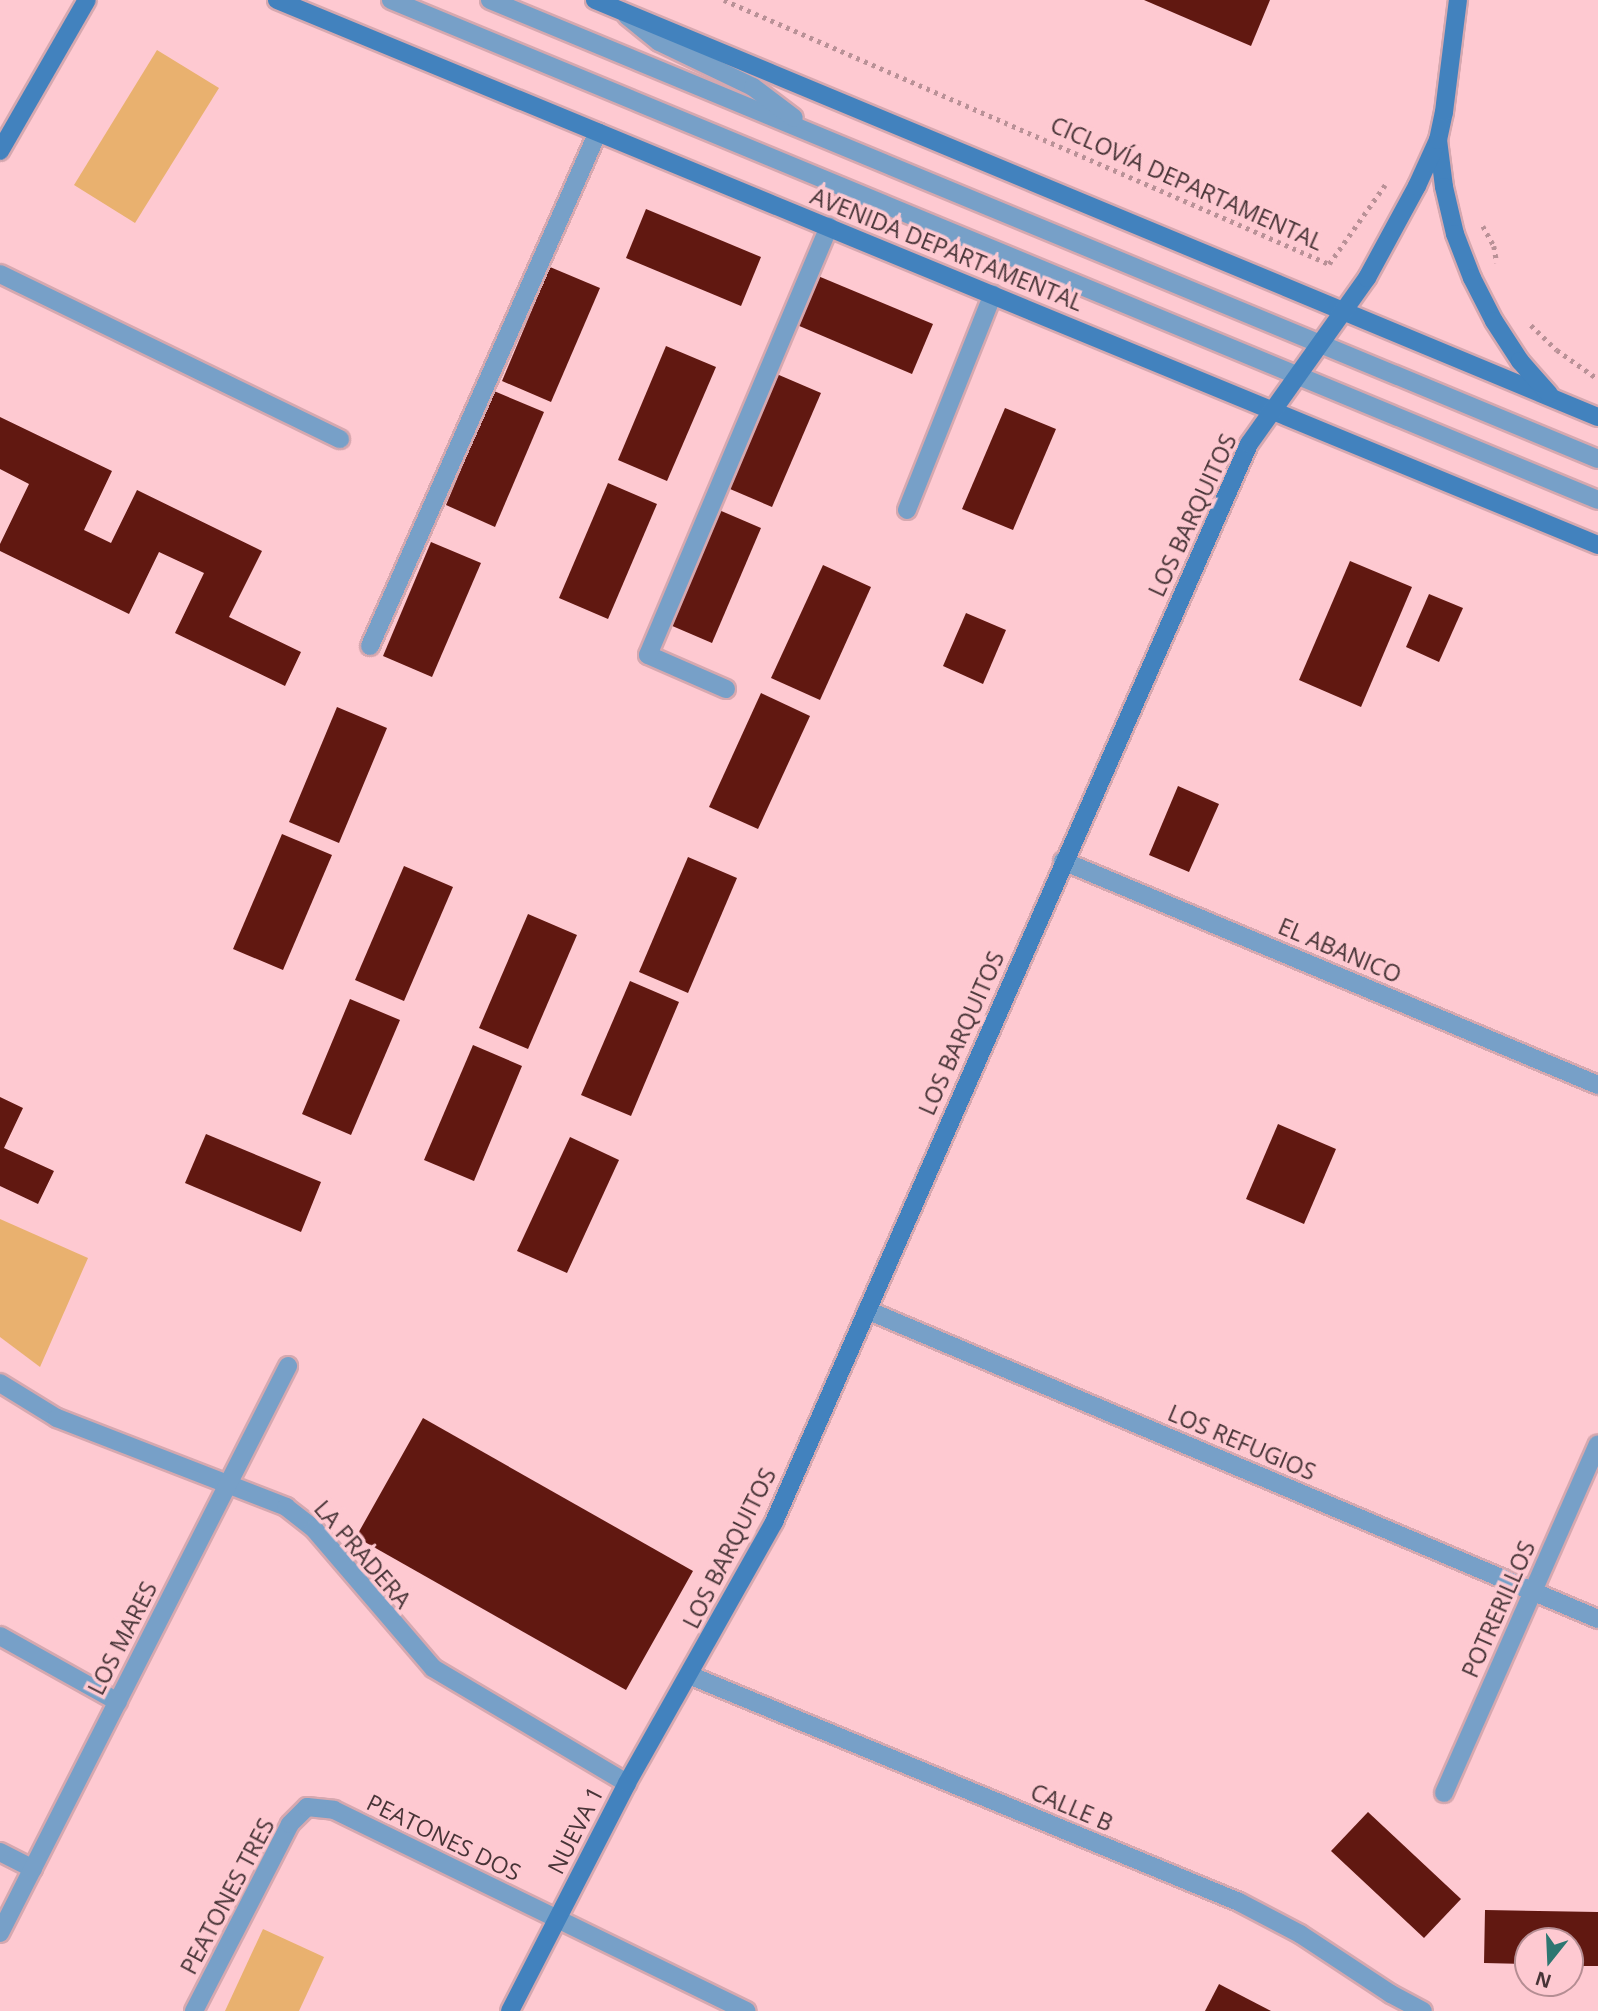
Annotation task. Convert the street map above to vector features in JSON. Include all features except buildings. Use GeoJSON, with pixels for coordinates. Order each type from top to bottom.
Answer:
{"type":"FeatureCollection","features":[{"type":"Feature","properties":{"kind":"main road"},"geometry":{"type":"LineString","coordinates":[[0,151],[87,0]]}},
{"type":"Feature","properties":{"kind":"main road","name":"AVENIDA DEPARTAMENTAL"},"geometry":{"type":"LineString","coordinates":[[277,0],[1598,545]]}},
{"type":"Feature","properties":{"kind":"main road"},"geometry":{"type":"LineString","coordinates":[[595,0],[1598,417]]}},
{"type":"Feature","properties":{"kind":"main road"},"geometry":{"type":"LineString","coordinates":[[1458,0],[1450,86],[1438,140],[1449,210],[1472,278],[1494,321],[1520,361],[1551,397]]}},
{"type":"Feature","properties":{"kind":"main road","name":"LOS BARQUITOS"},"geometry":{"type":"LineString","coordinates":[[690,1675],[774,1522],[1245,452],[1320,341],[1345,310],[1389,240],[1438,140]]}},
{"type":"Feature","properties":{"kind":"main road","name":"NUEVA 1"},"geometry":{"type":"LineString","coordinates":[[510,2011],[627,1783],[690,1675]]}},
{"type":"Feature","properties":{"kind":"street"},"geometry":{"type":"LineString","coordinates":[[391,0],[1598,500]]}},
{"type":"Feature","properties":{"kind":"street"},"geometry":{"type":"LineString","coordinates":[[490,0],[1320,341],[1598,459]]}},
{"type":"Feature","properties":{"kind":"street"},"geometry":{"type":"LineString","coordinates":[[621,11],[659,42],[753,87],[813,132]]}},
{"type":"Feature","properties":{"kind":"street"},"geometry":{"type":"LineString","coordinates":[[370,646],[598,132]]}},
{"type":"Feature","properties":{"kind":"street"},"geometry":{"type":"LineString","coordinates":[[726,689],[648,655],[828,227]]}},
{"type":"Feature","properties":{"kind":"street"},"geometry":{"type":"LineString","coordinates":[[0,274],[340,439]]}},
{"type":"Feature","properties":{"kind":"street"},"geometry":{"type":"LineString","coordinates":[[907,510],[993,295]]}},
{"type":"Feature","properties":{"kind":"street","name":"EL ABANICO"},"geometry":{"type":"LineString","coordinates":[[1063,861],[1598,1085]]}},
{"type":"Feature","properties":{"kind":"street","name":"LOS REFUGIOS"},"geometry":{"type":"LineString","coordinates":[[867,1310],[1598,1619]]}},
{"type":"Feature","properties":{"kind":"street","name":"LOS MARES"},"geometry":{"type":"LineString","coordinates":[[0,1933],[288,1366]]}},
{"type":"Feature","properties":{"kind":"street","name":"LA PRADERA"},"geometry":{"type":"LineString","coordinates":[[0,1383],[57,1418],[286,1507],[314,1529],[433,1668],[627,1783]]}},
{"type":"Feature","properties":{"kind":"street","name":"POTRERILLOS"},"geometry":{"type":"LineString","coordinates":[[1444,1793],[1598,1444]]}},
{"type":"Feature","properties":{"kind":"street"},"geometry":{"type":"LineString","coordinates":[[0,1636],[118,1702]]}},
{"type":"Feature","properties":{"kind":"street","name":"CALLE B"},"geometry":{"type":"LineString","coordinates":[[690,1675],[1239,1902],[1300,1934],[1391,1994],[1423,2011]]}},
{"type":"Feature","properties":{"kind":"street","name":"PEATONES DOS"},"geometry":{"type":"LineString","coordinates":[[307,1807],[334,1810],[738,2009]]}},
{"type":"Feature","properties":{"kind":"street","name":"PEATONES TRES"},"geometry":{"type":"LineString","coordinates":[[194,2011],[290,1824],[307,1807]]}},
{"type":"Feature","properties":{"kind":"street"},"geometry":{"type":"LineString","coordinates":[[0,1852],[33,1870]]}},
{"type":"Feature","properties":{"kind":"path","name":"CICLOVÍA DEPARTAMENTAL"},"geometry":{"type":"LineString","coordinates":[[724,0],[1329,264],[1380,190],[1390,181]]}},
{"type":"Feature","properties":{"kind":"path"},"geometry":{"type":"LineString","coordinates":[[1482,223],[1494,246],[1498,268]]}},
{"type":"Feature","properties":{"kind":"path"},"geometry":{"type":"LineString","coordinates":[[1530,323],[1557,350],[1598,379]]}},
{"type":"Feature","properties":{"kind":"shaded area"},"geometry":{"type":"Polygon","coordinates":[[[157,50],[219,88],[135,223],[74,185],[157,50]]]}},
{"type":"Feature","properties":{"kind":"shaded area"},"geometry":{"type":"Polygon","coordinates":[[[0,1219],[88,1258],[40,1367],[0,1337],[0,1219]]]}},
{"type":"Feature","properties":{"kind":"shaded area"},"geometry":{"type":"Polygon","coordinates":[[[263,1929],[324,1957],[299,2011],[225,2011],[263,1929]]]}}]}
